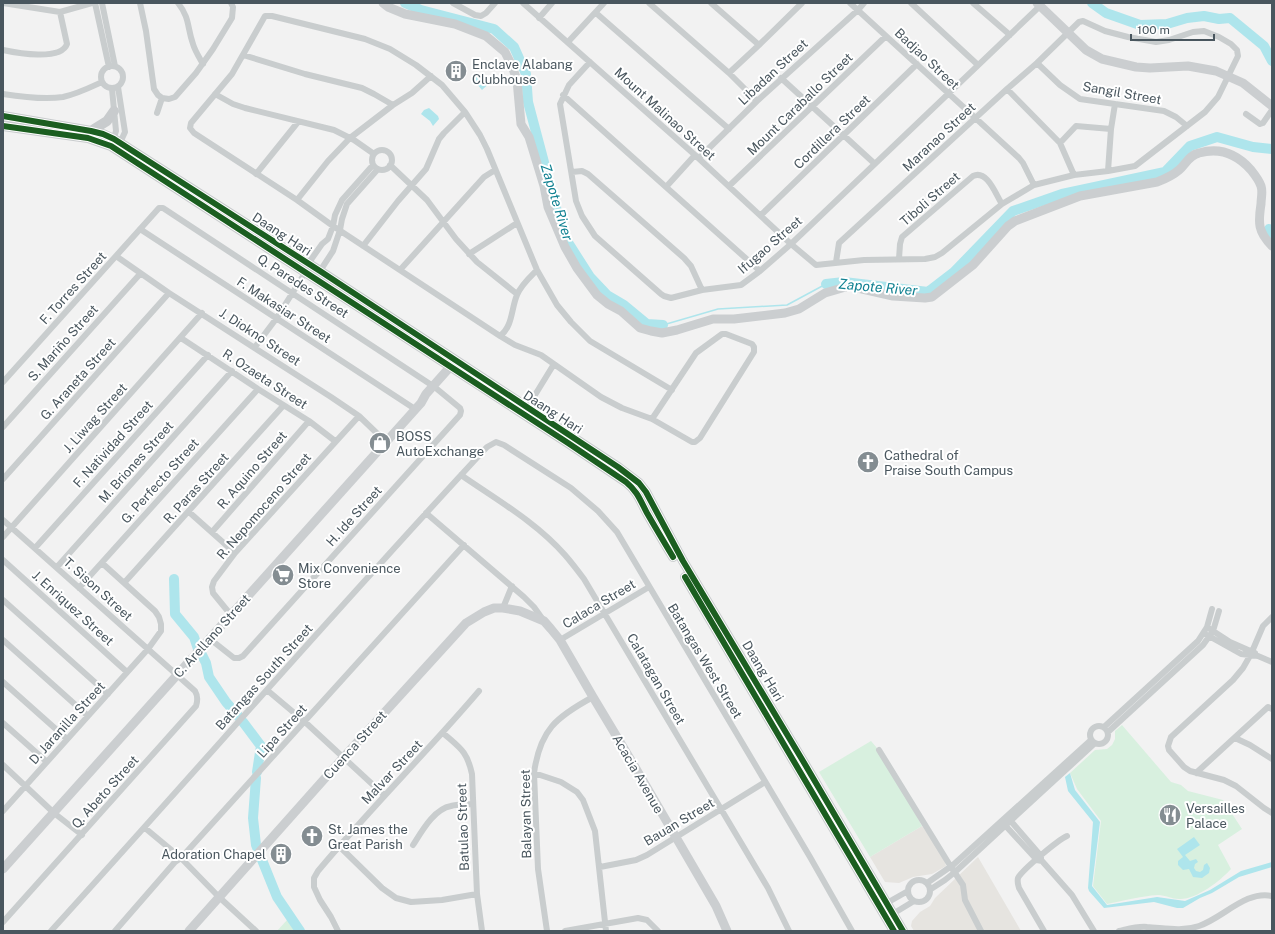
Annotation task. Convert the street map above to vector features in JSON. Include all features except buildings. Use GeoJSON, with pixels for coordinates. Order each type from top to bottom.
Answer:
{"type":"FeatureCollection","features":[{"type":"Feature","properties":{"kind":"main road"},"geometry":{"type":"LineString","coordinates":[[91,131],[107,121],[114,111]]}},
{"type":"Feature","properties":{"kind":"main road","name":"Daang Hari"},"geometry":{"type":"LineString","coordinates":[[3,116],[104,134],[116,145],[307,269],[452,368],[568,443],[634,488],[725,646],[889,915],[903,931]]}},
{"type":"Feature","properties":{"kind":"main road","name":"Daang Hari"},"geometry":{"type":"LineString","coordinates":[[3,126],[88,138],[116,145]]}},
{"type":"Feature","properties":{"kind":"main road","name":"Daang Hari"},"geometry":{"type":"LineString","coordinates":[[307,269],[320,271],[618,467],[639,483],[646,492],[683,561],[803,761],[883,905]]}},
{"type":"Feature","properties":{"kind":"main road","name":"Daang Hari"},"geometry":{"type":"LineString","coordinates":[[889,915],[894,931]]}},
{"type":"Feature","properties":{"kind":"street"},"geometry":{"type":"LineString","coordinates":[[3,3],[60,12],[74,5],[92,3]]}},
{"type":"Feature","properties":{"kind":"street"},"geometry":{"type":"LineString","coordinates":[[95,3],[112,66]]}},
{"type":"Feature","properties":{"kind":"street"},"geometry":{"type":"LineString","coordinates":[[102,3],[112,66]]}},
{"type":"Feature","properties":{"kind":"street"},"geometry":{"type":"LineString","coordinates":[[140,3],[146,31],[154,89],[162,98],[169,99],[175,96],[203,64],[213,49],[232,18],[233,7],[231,3]]}},
{"type":"Feature","properties":{"kind":"street"},"geometry":{"type":"LineString","coordinates":[[178,3],[186,15],[192,43],[203,64]]}},
{"type":"Feature","properties":{"kind":"street"},"geometry":{"type":"LineString","coordinates":[[383,3],[388,7],[405,14],[455,24],[486,36],[505,52],[517,80],[521,124],[529,137],[544,186],[548,208],[564,247],[597,296],[621,311],[640,328],[650,331],[662,333],[713,319],[734,319],[785,313],[799,309],[825,293],[849,286],[893,296],[932,297],[973,264],[1008,226],[1015,221],[1080,196],[1157,182],[1168,178],[1179,170],[1191,156],[1197,153],[1214,150],[1227,152],[1239,158],[1257,178],[1261,185],[1262,193],[1260,229],[1272,246]]}},
{"type":"Feature","properties":{"kind":"street"},"geometry":{"type":"LineString","coordinates":[[453,3],[475,15],[481,16],[486,13],[495,3]]}},
{"type":"Feature","properties":{"kind":"street","name":"Mount Malinao Street"},"geometry":{"type":"LineString","coordinates":[[523,3],[730,186],[791,244],[816,265],[864,260],[926,259],[935,257],[942,253],[1002,204],[1034,185],[1074,175],[1135,166],[1205,112],[1218,97],[1229,76]]}},
{"type":"Feature","properties":{"kind":"street"},"geometry":{"type":"LineString","coordinates":[[539,18],[552,3]]}},
{"type":"Feature","properties":{"kind":"street"},"geometry":{"type":"LineString","coordinates":[[568,42],[604,3]]}},
{"type":"Feature","properties":{"kind":"street"},"geometry":{"type":"LineString","coordinates":[[649,3],[729,73],[757,101]]}},
{"type":"Feature","properties":{"kind":"street"},"geometry":{"type":"LineString","coordinates":[[711,3],[759,45]]}},
{"type":"Feature","properties":{"kind":"street"},"geometry":{"type":"LineString","coordinates":[[729,73],[802,3]]}},
{"type":"Feature","properties":{"kind":"street","name":"Badjao Street"},"geometry":{"type":"LineString","coordinates":[[850,3],[1019,158],[1034,185]]}},
{"type":"Feature","properties":{"kind":"street","name":"Libadan Street"},"geometry":{"type":"LineString","coordinates":[[666,187],[780,78],[858,10],[864,3]]}},
{"type":"Feature","properties":{"kind":"street"},"geometry":{"type":"LineString","coordinates":[[911,3],[978,65]]}},
{"type":"Feature","properties":{"kind":"street"},"geometry":{"type":"LineString","coordinates":[[973,3],[1010,35]]}},
{"type":"Feature","properties":{"kind":"street"},"geometry":{"type":"LineString","coordinates":[[1039,4],[1069,34],[1093,55],[1129,65],[1150,68],[1188,66],[1201,67],[1216,71],[1242,82],[1272,106]]}},
{"type":"Feature","properties":{"kind":"street","name":"Ifugao Street"},"geometry":{"type":"LineString","coordinates":[[590,62],[569,85],[560,104],[573,184],[580,211],[588,227],[595,236],[664,296],[676,297],[702,290],[741,285],[760,271],[791,244],[1010,35],[1039,4]]}},
{"type":"Feature","properties":{"kind":"street"},"geometry":{"type":"LineString","coordinates":[[3,50],[35,55],[51,54],[65,48],[66,44],[60,12]]}},
{"type":"Feature","properties":{"kind":"street"},"geometry":{"type":"LineString","coordinates":[[596,13],[728,129]]}},
{"type":"Feature","properties":{"kind":"street"},"geometry":{"type":"LineString","coordinates":[[652,419],[672,390],[696,353],[722,334],[752,344],[754,352],[698,441],[690,441],[652,419],[622,408],[601,397],[541,355],[515,345],[500,336],[194,133],[190,128],[194,118],[232,74],[265,16],[272,16],[377,43],[416,65],[442,85],[465,112],[480,135],[537,270],[557,305],[590,341],[672,390]]}},
{"type":"Feature","properties":{"kind":"street","name":"Maranao Street"},"geometry":{"type":"LineString","coordinates":[[836,262],[839,243],[1069,34],[1079,22],[1083,21],[1128,37],[1156,42],[1169,40],[1193,32],[1204,31],[1211,33],[1231,44],[1238,53],[1229,76]]}},
{"type":"Feature","properties":{"kind":"street","name":"Mount Caraballo Street"},"geometry":{"type":"LineString","coordinates":[[730,186],[886,36]]}},
{"type":"Feature","properties":{"kind":"street"},"geometry":{"type":"LineString","coordinates":[[243,55],[305,74],[362,88],[393,105]]}},
{"type":"Feature","properties":{"kind":"street","name":"Sangil Street"},"geometry":{"type":"LineString","coordinates":[[1037,63],[1060,85],[1080,99],[1164,111],[1176,117],[1187,126]]}},
{"type":"Feature","properties":{"kind":"street","name":"Cordillera Street"},"geometry":{"type":"LineString","coordinates":[[761,215],[917,64]]}},
{"type":"Feature","properties":{"kind":"street"},"geometry":{"type":"LineString","coordinates":[[112,66],[122,70],[124,78],[121,85],[112,89],[106,87],[102,82],[102,73],[112,66]]}},
{"type":"Feature","properties":{"kind":"street"},"geometry":{"type":"LineString","coordinates":[[297,200],[328,161],[350,138],[393,105],[412,93],[431,76]]}},
{"type":"Feature","properties":{"kind":"street"},"geometry":{"type":"LineString","coordinates":[[780,78],[875,164]]}},
{"type":"Feature","properties":{"kind":"street"},"geometry":{"type":"LineString","coordinates":[[3,94],[40,98],[62,97],[81,92],[102,82]]}},
{"type":"Feature","properties":{"kind":"street"},"geometry":{"type":"LineString","coordinates":[[116,145],[125,132],[118,87]]}},
{"type":"Feature","properties":{"kind":"street"},"geometry":{"type":"LineString","coordinates":[[112,89],[116,145]]}},
{"type":"Feature","properties":{"kind":"street"},"geometry":{"type":"LineString","coordinates":[[1007,89],[1060,142],[1074,175]]}},
{"type":"Feature","properties":{"kind":"street"},"geometry":{"type":"LineString","coordinates":[[215,94],[233,104],[298,122],[334,130],[350,138],[374,154]]}},
{"type":"Feature","properties":{"kind":"street"},"geometry":{"type":"LineString","coordinates":[[564,95],[760,271]]}},
{"type":"Feature","properties":{"kind":"street"},"geometry":{"type":"LineString","coordinates":[[157,113],[162,98]]}},
{"type":"Feature","properties":{"kind":"street"},"geometry":{"type":"LineString","coordinates":[[1108,171],[1110,129],[1114,104]]}},
{"type":"Feature","properties":{"kind":"street"},"geometry":{"type":"LineString","coordinates":[[1246,114],[1260,124],[1263,123],[1272,110]]}},
{"type":"Feature","properties":{"kind":"street"},"geometry":{"type":"LineString","coordinates":[[363,246],[429,165],[439,139],[465,112]]}},
{"type":"Feature","properties":{"kind":"street"},"geometry":{"type":"LineString","coordinates":[[256,174],[298,122]]}},
{"type":"Feature","properties":{"kind":"street"},"geometry":{"type":"LineString","coordinates":[[1060,142],[1076,126],[1110,129]]}},
{"type":"Feature","properties":{"kind":"street"},"geometry":{"type":"LineString","coordinates":[[381,150],[388,153],[392,160],[390,166],[383,170],[375,167],[372,159],[374,154],[381,150]]}},
{"type":"Feature","properties":{"kind":"street"},"geometry":{"type":"LineString","coordinates":[[390,166],[427,200],[469,254],[494,277],[517,294]]}},
{"type":"Feature","properties":{"kind":"street"},"geometry":{"type":"LineString","coordinates":[[255,347],[293,293],[322,244],[328,239],[335,215],[342,200],[375,167]]}},
{"type":"Feature","properties":{"kind":"street"},"geometry":{"type":"LineString","coordinates":[[320,271],[333,251],[347,204],[375,167]]}},
{"type":"Feature","properties":{"kind":"street"},"geometry":{"type":"LineString","coordinates":[[400,270],[484,177],[495,170]]}},
{"type":"Feature","properties":{"kind":"street"},"geometry":{"type":"LineString","coordinates":[[572,172],[582,171],[588,174],[684,258],[691,266],[702,290]]}},
{"type":"Feature","properties":{"kind":"street","name":"Tiboli Street"},"geometry":{"type":"LineString","coordinates":[[899,259],[902,237],[976,174],[981,174],[986,178],[1002,204]]}},
{"type":"Feature","properties":{"kind":"street","name":"F. Torres Street"},"geometry":{"type":"LineString","coordinates":[[3,382],[158,208]]}},
{"type":"Feature","properties":{"kind":"street","name":"Q. Paredes Street"},"geometry":{"type":"LineString","coordinates":[[158,208],[168,210],[435,387]]}},
{"type":"Feature","properties":{"kind":"street"},"geometry":{"type":"LineString","coordinates":[[469,254],[517,223]]}},
{"type":"Feature","properties":{"kind":"street","name":"F. Makasiar Street"},"geometry":{"type":"LineString","coordinates":[[140,229],[276,319],[418,406]]}},
{"type":"Feature","properties":{"kind":"street","name":"J. Diokno Street"},"geometry":{"type":"LineString","coordinates":[[116,256],[140,274],[255,347],[359,416],[386,442]]}},
{"type":"Feature","properties":{"kind":"street"},"geometry":{"type":"LineString","coordinates":[[500,336],[506,331],[509,325],[517,294],[537,270]]}},
{"type":"Feature","properties":{"kind":"street","name":"S. Mariño Street"},"geometry":{"type":"LineString","coordinates":[[3,427],[140,274]]}},
{"type":"Feature","properties":{"kind":"street","name":"G. Araneta Street"},"geometry":{"type":"LineString","coordinates":[[3,479],[169,293]]}},
{"type":"Feature","properties":{"kind":"street","name":"J. Liwag Street"},"geometry":{"type":"LineString","coordinates":[[3,538],[202,313]]}},
{"type":"Feature","properties":{"kind":"street","name":"R. Ozaeta Street"},"geometry":{"type":"LineString","coordinates":[[181,338],[283,406],[309,421],[335,441]]}},
{"type":"Feature","properties":{"kind":"street","name":"F. Natividad Street"},"geometry":{"type":"LineString","coordinates":[[35,548],[208,355]]}},
{"type":"Feature","properties":{"kind":"street"},"geometry":{"type":"LineString","coordinates":[[527,408],[554,364]]}},
{"type":"Feature","properties":{"kind":"street","name":"C. Arellano Street"},"geometry":{"type":"LineString","coordinates":[[3,869],[386,442],[418,406],[426,394],[435,387],[452,368]]}},
{"type":"Feature","properties":{"kind":"street","name":"M. Briones Street"},"geometry":{"type":"LineString","coordinates":[[57,567],[232,371]]}},
{"type":"Feature","properties":{"kind":"street","name":"H. Ide Street"},"geometry":{"type":"LineString","coordinates":[[210,639],[234,658],[243,656],[460,415],[460,408],[435,387]]}},
{"type":"Feature","properties":{"kind":"street","name":"G. Perfecto Street"},"geometry":{"type":"LineString","coordinates":[[79,588],[258,389]]}},
{"type":"Feature","properties":{"kind":"street","name":"R. Paras Street"},"geometry":{"type":"LineString","coordinates":[[124,583],[283,406]]}},
{"type":"Feature","properties":{"kind":"street","name":"R. Nepomoceno Street"},"geometry":{"type":"LineString","coordinates":[[231,615],[213,593],[212,587],[214,581],[235,553],[359,416]]}},
{"type":"Feature","properties":{"kind":"street","name":"R. Aquino Street"},"geometry":{"type":"LineString","coordinates":[[212,532],[309,421]]}},
{"type":"Feature","properties":{"kind":"street","name":"Batangas South Street"},"geometry":{"type":"LineString","coordinates":[[51,931],[426,513],[487,447],[496,442]]}},
{"type":"Feature","properties":{"kind":"street","name":"Batangas West Street"},"geometry":{"type":"LineString","coordinates":[[496,442],[504,445],[572,488],[598,511],[617,532],[810,857],[852,931]]}},
{"type":"Feature","properties":{"kind":"street","name":"Calatagan Street"},"geometry":{"type":"LineString","coordinates":[[461,475],[516,512],[542,533],[565,555],[584,579],[768,888],[789,931]]}},
{"type":"Feature","properties":{"kind":"street"},"geometry":{"type":"LineString","coordinates":[[189,512],[235,553]]}},
{"type":"Feature","properties":{"kind":"street"},"geometry":{"type":"LineString","coordinates":[[426,513],[512,586],[534,607],[544,621]]}},
{"type":"Feature","properties":{"kind":"street","name":"T. Sison Street"},"geometry":{"type":"LineString","coordinates":[[3,520],[178,675]]}},
{"type":"Feature","properties":{"kind":"street","name":"Lipa Street"},"geometry":{"type":"LineString","coordinates":[[115,931],[175,862],[181,858],[464,546]]}},
{"type":"Feature","properties":{"kind":"street","name":"J. Enriquez Street"},"geometry":{"type":"LineString","coordinates":[[3,560],[128,672]]}},
{"type":"Feature","properties":{"kind":"street"},"geometry":{"type":"LineString","coordinates":[[102,563],[124,583]]}},
{"type":"Feature","properties":{"kind":"street","name":"D. Jaranilla Street"},"geometry":{"type":"LineString","coordinates":[[3,811],[128,672],[161,631],[162,624],[155,611],[124,583]]}},
{"type":"Feature","properties":{"kind":"street"},"geometry":{"type":"LineString","coordinates":[[503,608],[512,586]]}},
{"type":"Feature","properties":{"kind":"street","name":"Calaca Street"},"geometry":{"type":"LineString","coordinates":[[560,640],[649,587]]}},
{"type":"Feature","properties":{"kind":"street"},"geometry":{"type":"LineString","coordinates":[[3,600],[108,694]]}},
{"type":"Feature","properties":{"kind":"street","name":"Cuenca Street"},"geometry":{"type":"LineString","coordinates":[[189,931],[466,623],[494,608],[520,611],[544,621]]}},
{"type":"Feature","properties":{"kind":"street"},"geometry":{"type":"LineString","coordinates":[[1106,730],[1208,632],[1215,610]]}},
{"type":"Feature","properties":{"kind":"street"},"geometry":{"type":"LineString","coordinates":[[1272,617],[1263,626],[1251,654],[1243,668],[1233,680],[1171,737],[1168,742],[1169,750],[1184,767],[1196,773],[1224,780],[1236,786],[1272,812]]}},
{"type":"Feature","properties":{"kind":"street","name":"Acacia Avenue"},"geometry":{"type":"LineString","coordinates":[[544,621],[560,640],[635,767],[716,906],[726,931]]}},
{"type":"Feature","properties":{"kind":"street"},"geometry":{"type":"LineString","coordinates":[[1208,632],[1241,654],[1251,654],[1272,662]]}},
{"type":"Feature","properties":{"kind":"street"},"geometry":{"type":"LineString","coordinates":[[3,640],[88,716]]}},
{"type":"Feature","properties":{"kind":"street","name":"Q. Abeto Street"},"geometry":{"type":"LineString","coordinates":[[3,922],[196,706],[198,702],[195,691],[178,675]]}},
{"type":"Feature","properties":{"kind":"street"},"geometry":{"type":"LineString","coordinates":[[3,682],[67,739]]}},
{"type":"Feature","properties":{"kind":"street"},"geometry":{"type":"LineString","coordinates":[[267,690],[305,722],[384,795]]}},
{"type":"Feature","properties":{"kind":"street","name":"Malvar Street"},"geometry":{"type":"LineString","coordinates":[[338,931],[314,887],[314,878],[318,871],[384,795],[443,733],[480,691]]}},
{"type":"Feature","properties":{"kind":"street","name":"Balayan Street"},"geometry":{"type":"LineString","coordinates":[[547,931],[538,869],[534,773],[538,749],[545,734],[555,721],[573,708],[593,697]]}},
{"type":"Feature","properties":{"kind":"street"},"geometry":{"type":"LineString","coordinates":[[1196,773],[1268,707],[1272,709]]}},
{"type":"Feature","properties":{"kind":"street"},"geometry":{"type":"LineString","coordinates":[[3,723],[47,762]]}},
{"type":"Feature","properties":{"kind":"street"},"geometry":{"type":"LineString","coordinates":[[1097,726],[1106,730],[1108,736],[1105,742],[1102,744],[1093,741],[1090,736],[1093,728],[1097,726]]}},
{"type":"Feature","properties":{"kind":"street","name":"Batulao Street"},"geometry":{"type":"LineString","coordinates":[[443,733],[464,751],[469,760],[472,774],[477,894],[482,931]]}},
{"type":"Feature","properties":{"kind":"street"},"geometry":{"type":"LineString","coordinates":[[1234,738],[1250,745],[1272,759]]}},
{"type":"Feature","properties":{"kind":"street"},"geometry":{"type":"LineString","coordinates":[[931,889],[945,880],[953,869],[1093,741]]}},
{"type":"Feature","properties":{"kind":"street"},"geometry":{"type":"LineString","coordinates":[[879,750],[963,885],[965,900],[981,931]]}},
{"type":"Feature","properties":{"kind":"street"},"geometry":{"type":"LineString","coordinates":[[3,765],[54,812],[82,835]]}},
{"type":"Feature","properties":{"kind":"street"},"geometry":{"type":"LineString","coordinates":[[534,773],[562,782],[577,792],[583,800],[595,831],[606,931]]}},
{"type":"Feature","properties":{"kind":"street","name":"Bauan Street"},"geometry":{"type":"LineString","coordinates":[[600,867],[636,860],[646,855],[765,782]]}},
{"type":"Feature","properties":{"kind":"street"},"geometry":{"type":"LineString","coordinates":[[413,845],[425,827],[440,811],[451,806],[473,804]]}},
{"type":"Feature","properties":{"kind":"street"},"geometry":{"type":"LineString","coordinates":[[1006,820],[1072,895],[1094,931]]}},
{"type":"Feature","properties":{"kind":"street"},"geometry":{"type":"LineString","coordinates":[[145,828],[181,858],[219,897],[256,931]]}},
{"type":"Feature","properties":{"kind":"street"},"geometry":{"type":"LineString","coordinates":[[1044,931],[1018,884],[1018,878],[1058,841],[1067,836]]}},
{"type":"Feature","properties":{"kind":"street"},"geometry":{"type":"LineString","coordinates":[[339,846],[382,888],[396,898],[411,902],[442,900],[477,894]]}},
{"type":"Feature","properties":{"kind":"street"},"geometry":{"type":"LineString","coordinates":[[927,883],[953,869]]}},
{"type":"Feature","properties":{"kind":"street"},"geometry":{"type":"LineString","coordinates":[[889,915],[914,902],[924,902],[930,896],[931,889],[924,881],[917,880],[910,884],[908,891],[909,897],[914,902]]}},
{"type":"Feature","properties":{"kind":"street"},"geometry":{"type":"LineString","coordinates":[[883,905],[908,891]]}},
{"type":"Feature","properties":{"kind":"street"},"geometry":{"type":"LineString","coordinates":[[1119,931],[1146,927],[1179,930],[1198,927],[1212,921],[1248,898],[1257,895],[1272,896]]}},
{"type":"Feature","properties":{"kind":"street"},"geometry":{"type":"LineString","coordinates":[[565,931],[638,918],[647,920],[658,931]]}},
{"type":"Feature","properties":{"kind":"shaded area"},"geometry":{"type":"Polygon","coordinates":[[[922,826],[943,856],[946,866],[932,874],[913,877],[899,883],[885,882],[870,857],[922,826]]]}},
{"type":"Feature","properties":{"kind":"shaded area"},"geometry":{"type":"Polygon","coordinates":[[[978,857],[1021,931],[914,931],[911,926],[912,921],[920,912],[930,906],[935,898],[978,857]]]}},
{"type":"Feature","properties":{"kind":"green space"},"geometry":{"type":"Polygon","coordinates":[[[1122,725],[1171,782],[1181,785],[1188,791],[1223,800],[1242,829],[1218,845],[1231,869],[1221,879],[1200,893],[1179,899],[1161,895],[1139,897],[1107,904],[1093,886],[1101,821],[1077,789],[1070,773],[1095,750],[1107,749],[1112,745],[1115,739],[1115,731],[1122,725]]]}},
{"type":"Feature","properties":{"kind":"green space"},"geometry":{"type":"Polygon","coordinates":[[[871,741],[883,755],[922,826],[870,857],[819,772],[871,741]]]}},
{"type":"Feature","properties":{"kind":"green space"},"geometry":{"type":"Polygon","coordinates":[[[287,920],[298,931],[277,931],[287,920]]]}},
{"type":"Feature","properties":{"kind":"water"},"geometry":{"type":"Polygon","coordinates":[[[475,74],[482,82],[489,76],[493,80],[482,90],[471,77],[475,74]]]}},
{"type":"Feature","properties":{"kind":"water"},"geometry":{"type":"Polygon","coordinates":[[[429,108],[438,116],[439,119],[433,126],[430,121],[421,114],[424,110],[429,108]]]}},
{"type":"Feature","properties":{"kind":"water"},"geometry":{"type":"Polygon","coordinates":[[[1070,773],[1075,790],[1100,822],[1092,886],[1107,905],[1157,897],[1185,901],[1210,890],[1241,871],[1272,862],[1272,867],[1239,877],[1183,908],[1177,908],[1154,902],[1104,908],[1088,888],[1093,822],[1068,791],[1065,777],[1070,773]]]}},
{"type":"Feature","properties":{"kind":"water"},"geometry":{"type":"Polygon","coordinates":[[[1194,837],[1200,845],[1185,855],[1190,861],[1196,859],[1198,862],[1195,864],[1194,868],[1196,871],[1200,872],[1203,870],[1204,865],[1207,863],[1210,868],[1209,873],[1202,878],[1193,877],[1189,869],[1183,870],[1178,865],[1178,861],[1183,857],[1177,849],[1194,837]]]}},
{"type":"Feature","properties":{"kind":"waterway","name":"Zapote River"},"geometry":{"type":"LineString","coordinates":[[405,3],[421,10],[494,29],[514,47],[526,74],[528,102],[558,215],[567,241],[590,277],[607,295],[624,305],[647,324],[663,325]]}},
{"type":"Feature","properties":{"kind":"waterway"},"geometry":{"type":"LineString","coordinates":[[1092,3],[1106,13],[1140,25],[1167,24],[1187,18],[1204,16],[1219,19],[1230,18],[1264,46],[1272,61]]}},
{"type":"Feature","properties":{"kind":"waterway","name":"Zapote River"},"geometry":{"type":"LineString","coordinates":[[826,284],[844,282],[928,292],[954,272],[1013,211],[1062,194],[1165,172],[1190,146],[1217,137],[1253,147],[1272,149]]}},
{"type":"Feature","properties":{"kind":"waterway","name":"Zapote River"},"geometry":{"type":"LineString","coordinates":[[1269,229],[1270,238],[1272,240]]}},
{"type":"Feature","properties":{"kind":"waterway","name":"Zapote River"},"geometry":{"type":"LineString","coordinates":[[663,325],[718,309],[787,305],[826,284]]}},
{"type":"Feature","properties":{"kind":"waterway"},"geometry":{"type":"LineString","coordinates":[[174,579],[175,614],[194,637],[198,649]]}},
{"type":"Feature","properties":{"kind":"waterway"},"geometry":{"type":"LineString","coordinates":[[200,651],[206,663],[209,677],[226,702],[239,717]]}},
{"type":"Feature","properties":{"kind":"waterway"},"geometry":{"type":"LineString","coordinates":[[243,722],[261,746],[257,772]]}},
{"type":"Feature","properties":{"kind":"waterway"},"geometry":{"type":"LineString","coordinates":[[256,778],[253,818],[256,845],[277,897],[300,931]]}},
{"type":"Feature","properties":{"kind":"cycle path"},"geometry":{"type":"LineString","coordinates":[[3,116],[91,131],[114,139],[320,271],[618,467],[639,483],[646,492],[683,561],[903,931]]}},
{"type":"Feature","properties":{"kind":"cycle path"},"geometry":{"type":"LineString","coordinates":[[3,126],[88,138],[111,146],[626,482],[638,496],[673,557]]}},
{"type":"Feature","properties":{"kind":"cycle path"},"geometry":{"type":"LineString","coordinates":[[685,577],[894,931]]}},
{"type":"Feature","properties":{"kind":"place","name":"Enclave Alabang Clubhouse"},"geometry":{"type":"Point","coordinates":[456,71]}},
{"type":"Feature","properties":{"kind":"place","name":"BOSS AutoExchange"},"geometry":{"type":"Point","coordinates":[380,443]}},
{"type":"Feature","properties":{"kind":"place","name":"Cathedral of Praise South Campus"},"geometry":{"type":"Point","coordinates":[868,462]}},
{"type":"Feature","properties":{"kind":"place","name":"Mix Convenience Store"},"geometry":{"type":"Point","coordinates":[283,575]}},
{"type":"Feature","properties":{"kind":"place","name":"Versailles Palace"},"geometry":{"type":"Point","coordinates":[1170,815]}},
{"type":"Feature","properties":{"kind":"place","name":"St. James the Great Parish"},"geometry":{"type":"Point","coordinates":[312,836]}},
{"type":"Feature","properties":{"kind":"place","name":"Adoration Chapel"},"geometry":{"type":"Point","coordinates":[281,854]}}]}
